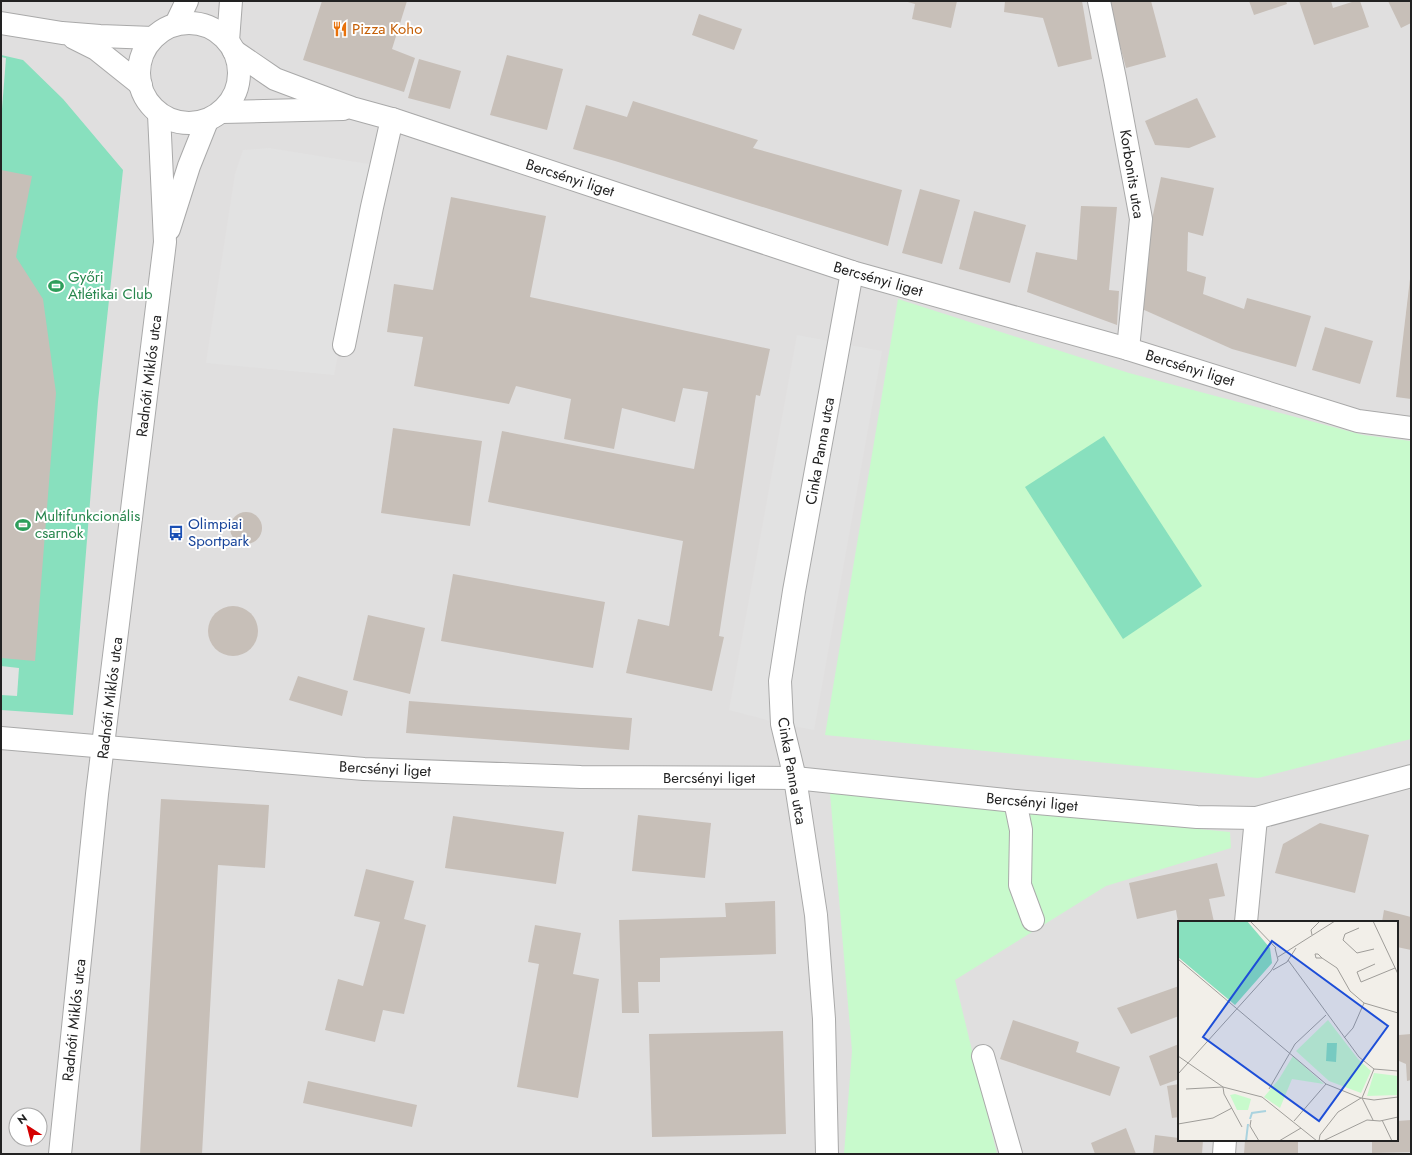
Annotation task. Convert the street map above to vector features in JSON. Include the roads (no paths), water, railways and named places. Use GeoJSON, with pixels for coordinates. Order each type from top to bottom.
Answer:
{"type":"FeatureCollection","features":[{"type":"Feature","properties":{"kind":"street"},"geometry":{"type":"LineString","coordinates":[[176,24],[187,1]]}},
{"type":"Feature","properties":{"kind":"street","name":"Radnóti Miklós utca"},"geometry":{"type":"LineString","coordinates":[[166,242],[190,166],[214,117],[234,98],[239,82],[238,68],[231,46],[231,1]]}},
{"type":"Feature","properties":{"kind":"street","name":"Korbonits utca"},"geometry":{"type":"LineString","coordinates":[[1098,1],[1115,79],[1141,219],[1128,349]]}},
{"type":"Feature","properties":{"kind":"street"},"geometry":{"type":"LineString","coordinates":[[1,23],[62,33],[153,38]]}},
{"type":"Feature","properties":{"kind":"street"},"geometry":{"type":"LineString","coordinates":[[214,117],[190,124],[172,120],[159,114],[148,101],[141,85],[140,65],[153,38],[166,28],[176,24],[193,23],[209,27],[231,46]]}},
{"type":"Feature","properties":{"kind":"street"},"geometry":{"type":"LineString","coordinates":[[62,33],[96,49],[141,85]]}},
{"type":"Feature","properties":{"kind":"street","name":"Bercsényi liget"},"geometry":{"type":"LineString","coordinates":[[231,46],[276,79],[352,108],[392,119],[852,272],[1128,349],[1358,421],[1411,428]]}},
{"type":"Feature","properties":{"kind":"street","name":"Bercsényi liget"},"geometry":{"type":"LineString","coordinates":[[214,117],[352,108]]}},
{"type":"Feature","properties":{"kind":"street","name":"Radnóti Miklós utca"},"geometry":{"type":"LineString","coordinates":[[60,1154],[97,794],[166,242],[159,114]]}},
{"type":"Feature","properties":{"kind":"street"},"geometry":{"type":"LineString","coordinates":[[344,345],[392,119]]}},
{"type":"Feature","properties":{"kind":"street","name":"Cinka Panna utca"},"geometry":{"type":"LineString","coordinates":[[827,1154],[824,1019],[816,915],[795,778],[782,724],[780,681],[794,591],[852,272]]}},
{"type":"Feature","properties":{"kind":"street","name":"Bercsényi liget"},"geometry":{"type":"LineString","coordinates":[[1,738],[364,769],[581,777],[795,778],[1015,801],[1197,817],[1256,818],[1411,776]]}},
{"type":"Feature","properties":{"kind":"street"},"geometry":{"type":"LineString","coordinates":[[1015,801],[1021,830],[1020,885],[1033,920]]}},
{"type":"Feature","properties":{"kind":"street"},"geometry":{"type":"LineString","coordinates":[[1246,921],[1256,818]]}},
{"type":"Feature","properties":{"kind":"street"},"geometry":{"type":"LineString","coordinates":[[983,1056],[1011,1154]]}},
{"type":"Feature","properties":{"kind":"street"},"geometry":{"type":"LineString","coordinates":[[1224,1154],[1225,1141]]}},
{"type":"Feature","properties":{"kind":"place","name":"Pizza Koho"},"geometry":{"type":"Point","coordinates":[340,29]}},
{"type":"Feature","properties":{"kind":"place","name":"Győri Atlétikai Club"},"geometry":{"type":"Point","coordinates":[56,286]}},
{"type":"Feature","properties":{"kind":"place","name":"Multifunkcionális csarnok"},"geometry":{"type":"Point","coordinates":[23,525]}},
{"type":"Feature","properties":{"kind":"place","name":"Olimpiai Sportpark"},"geometry":{"type":"Point","coordinates":[176,533]}}]}
